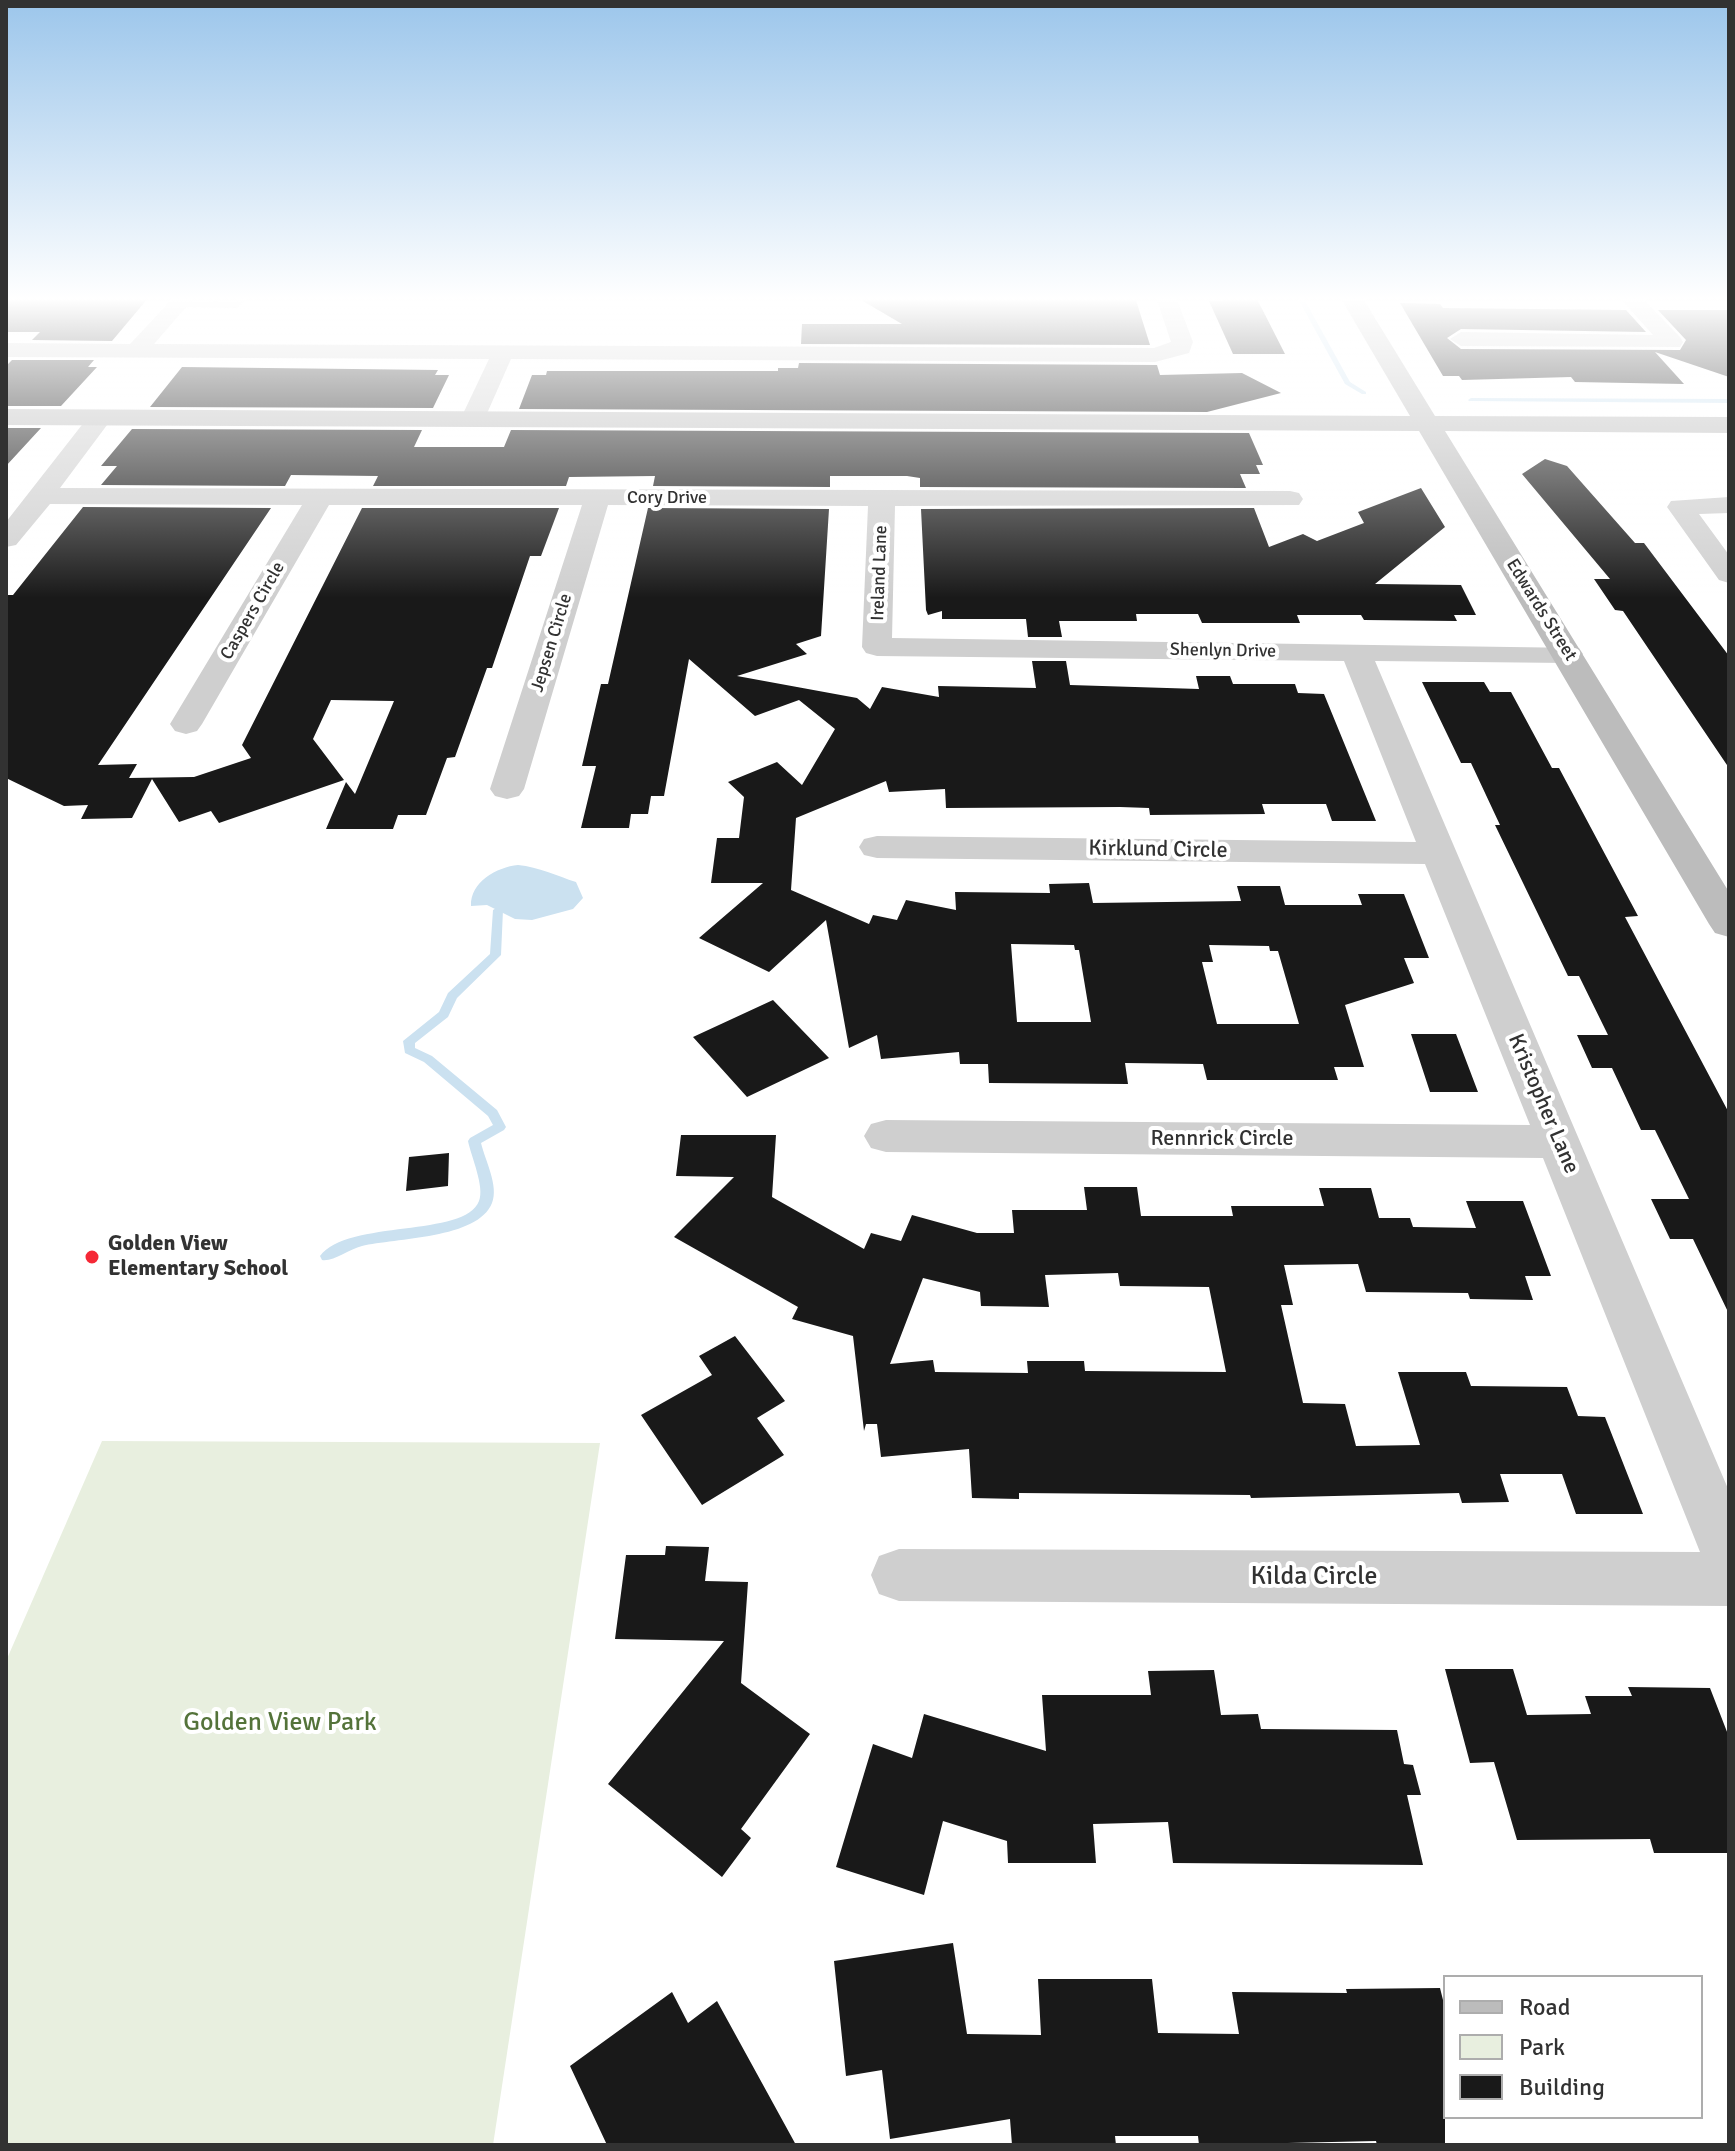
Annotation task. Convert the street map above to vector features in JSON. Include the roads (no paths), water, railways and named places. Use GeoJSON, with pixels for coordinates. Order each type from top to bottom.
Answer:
{"type":"FeatureCollection","features":[{"type":"Feature","properties":{"kind":"street"},"geometry":{"type":"LineString","coordinates":[[473,418],[482,397]]}},
{"type":"Feature","properties":{"kind":"street","name":"Edwards Street"},"geometry":{"type":"LineString","coordinates":[[1409,397],[1568,654],[1729,924]]}},
{"type":"Feature","properties":{"kind":"street"},"geometry":{"type":"LineString","coordinates":[[6,417],[1729,425]]}},
{"type":"Feature","properties":{"kind":"street"},"geometry":{"type":"LineString","coordinates":[[6,539],[43,496],[52,477],[101,417]]}},
{"type":"Feature","properties":{"kind":"street","name":"Cory Drive"},"geometry":{"type":"LineString","coordinates":[[43,496],[1290,499]]}},
{"type":"Feature","properties":{"kind":"street","name":"Caspers Circle"},"geometry":{"type":"LineString","coordinates":[[186,724],[320,497]]}},
{"type":"Feature","properties":{"kind":"street","name":"Jepsen Circle"},"geometry":{"type":"LineString","coordinates":[[507,789],[597,498]]}},
{"type":"Feature","properties":{"kind":"street","name":"Ireland Lane"},"geometry":{"type":"LineString","coordinates":[[877,647],[882,498]]}},
{"type":"Feature","properties":{"kind":"street"},"geometry":{"type":"LineString","coordinates":[[1729,505],[1680,507],[1729,574]]}},
{"type":"Feature","properties":{"kind":"street","name":"Shenlyn Drive"},"geometry":{"type":"LineString","coordinates":[[877,647],[1568,654]]}},
{"type":"Feature","properties":{"kind":"street","name":"Kristopher Lane"},"geometry":{"type":"LineString","coordinates":[[1356,652],[1729,1556]]}},
{"type":"Feature","properties":{"kind":"street","name":"Kirklund Circle"},"geometry":{"type":"LineString","coordinates":[[877,847],[1439,853]]}},
{"type":"Feature","properties":{"kind":"street","name":"Rennrick Circle"},"geometry":{"type":"LineString","coordinates":[[886,1136],[1559,1142]]}},
{"type":"Feature","properties":{"kind":"street","name":"Kilda Circle"},"geometry":{"type":"LineString","coordinates":[[899,1575],[1729,1579]]}},
{"type":"Feature","properties":{"kind":"water"},"geometry":{"type":"Polygon","coordinates":[[[518,865],[576,882],[583,898],[573,909],[532,920],[515,919],[487,905],[471,906],[475,890],[486,877],[518,865]]]}},
{"type":"Feature","properties":{"kind":"waterway"},"geometry":{"type":"LineString","coordinates":[[1471,400],[1729,401]]}},
{"type":"Feature","properties":{"kind":"waterway"},"geometry":{"type":"LineString","coordinates":[[327,1256],[364,1240],[461,1222],[478,1214],[486,1202],[485,1180],[474,1141],[500,1127],[493,1113],[428,1059],[409,1050],[409,1041],[444,1014],[452,996],[495,955],[498,910]]}},
{"type":"Feature","properties":{"kind":"place","name":"Golden View Elementary School"},"geometry":{"type":"Point","coordinates":[92,1257]}},
{"type":"Feature","properties":{"kind":"park label","name":"Golden View Park"},"geometry":{"type":"Point","coordinates":[280,1723]}}]}
